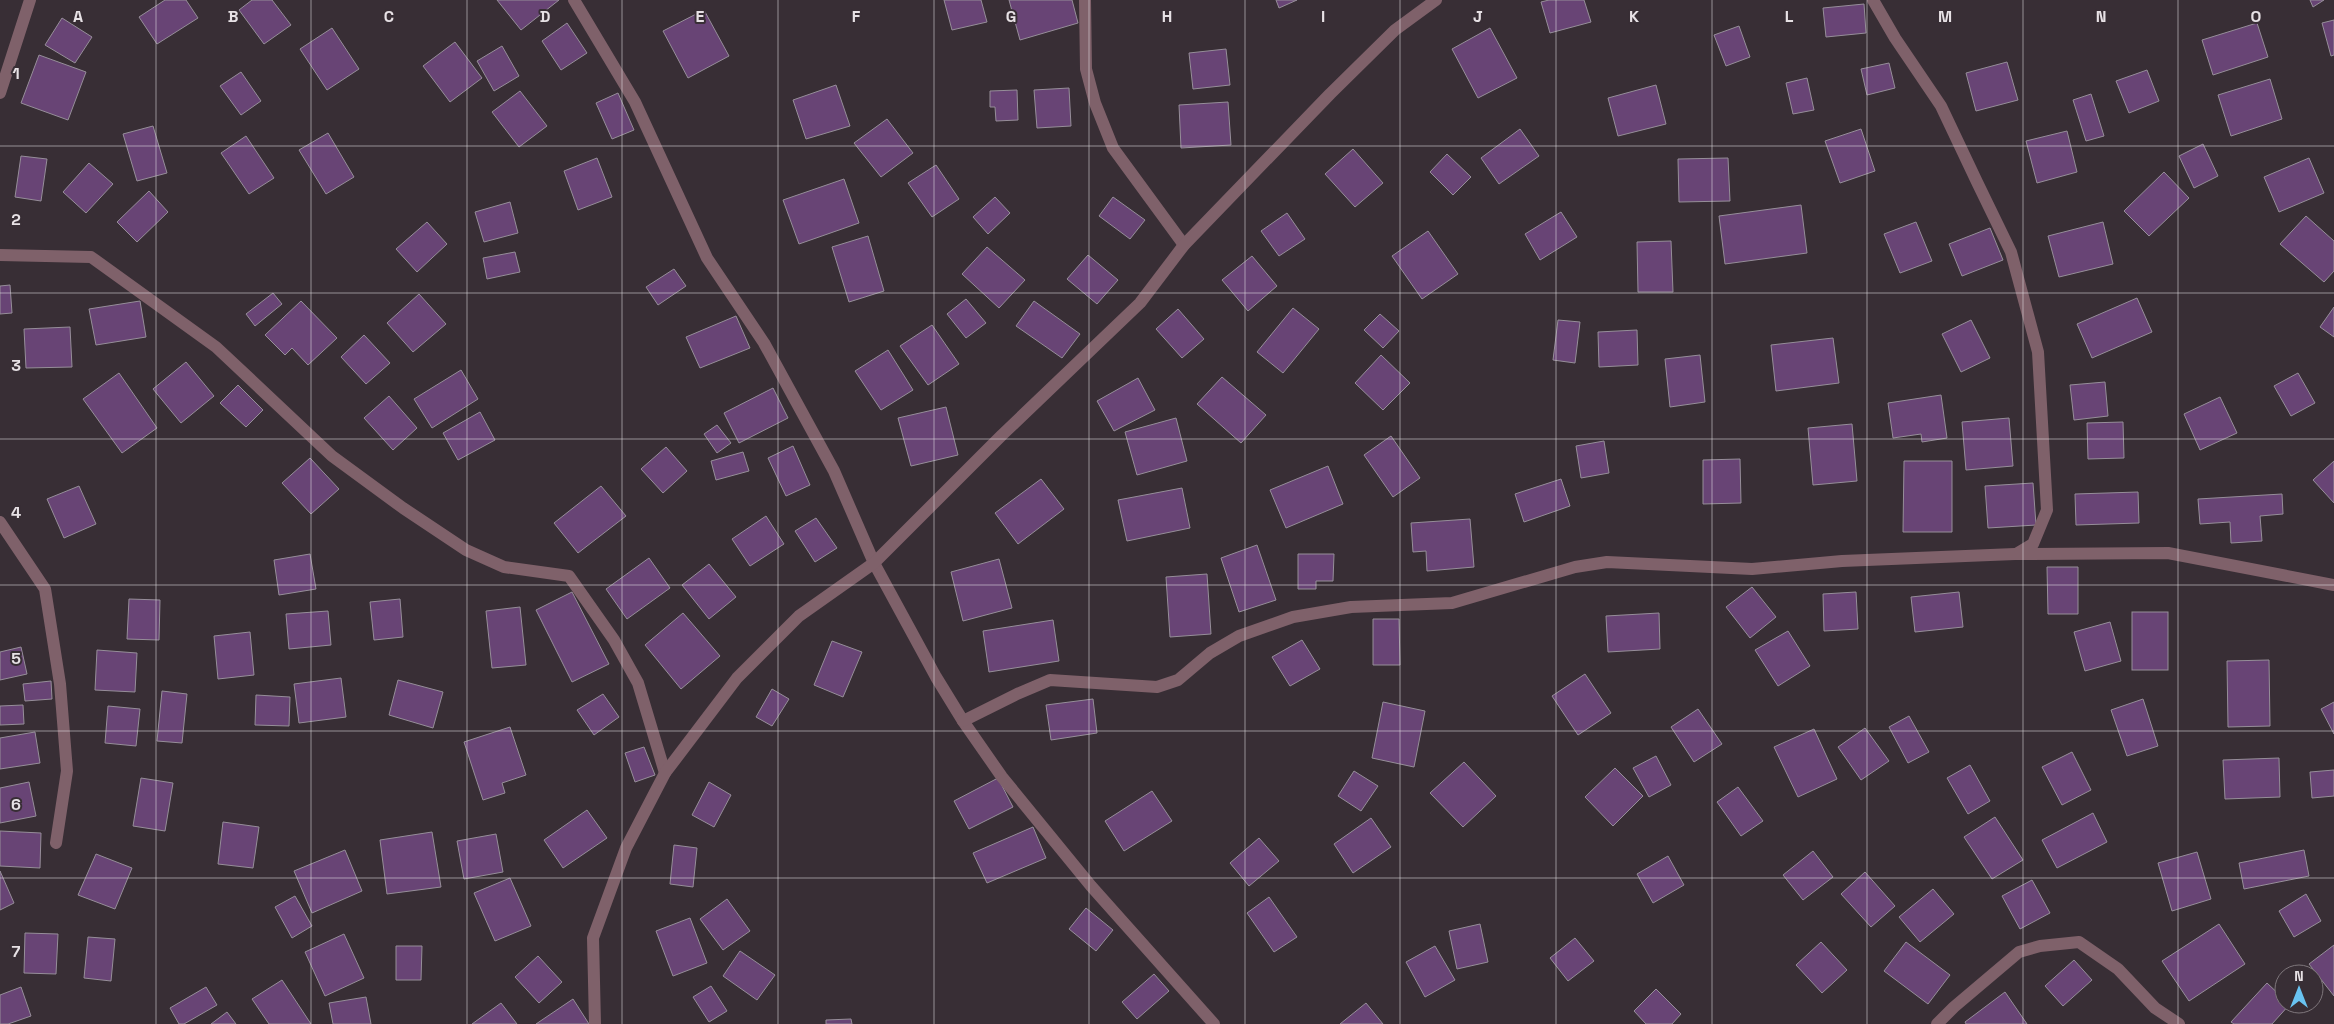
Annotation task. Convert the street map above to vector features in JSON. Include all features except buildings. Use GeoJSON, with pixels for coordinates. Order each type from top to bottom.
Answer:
{"type":"FeatureCollection","features":[{"type":"Feature","properties":{"kind":"street"},"geometry":{"type":"LineString","coordinates":[[0,93],[30,0]]}},
{"type":"Feature","properties":{"kind":"street"},"geometry":{"type":"LineString","coordinates":[[574,0],[635,102],[707,258],[764,343],[834,471],[874,563],[936,677],[963,721],[1002,776],[1091,886],[1214,1024]]}},
{"type":"Feature","properties":{"kind":"street"},"geometry":{"type":"LineString","coordinates":[[1085,0],[1086,69],[1095,103],[1113,148],[1184,245]]}},
{"type":"Feature","properties":{"kind":"street"},"geometry":{"type":"LineString","coordinates":[[594,1024],[593,938],[626,848],[665,773],[737,678],[799,616],[874,563],[1002,435],[1140,303],[1184,245],[1330,94],[1396,30],[1436,0]]}},
{"type":"Feature","properties":{"kind":"street"},"geometry":{"type":"LineString","coordinates":[[1873,0],[1895,38],[1941,106],[1978,182],[2010,252],[2038,352],[2047,510],[2032,544],[2015,554]]}},
{"type":"Feature","properties":{"kind":"street"},"geometry":{"type":"LineString","coordinates":[[0,255],[91,257],[216,347],[332,456],[403,508],[466,550],[504,567],[569,576],[614,640],[638,683],[665,773]]}},
{"type":"Feature","properties":{"kind":"street"},"geometry":{"type":"LineString","coordinates":[[0,522],[45,589],[60,684],[67,771],[56,843]]}},
{"type":"Feature","properties":{"kind":"street"},"geometry":{"type":"LineString","coordinates":[[963,721],[1050,680],[1157,687],[1178,680],[1210,653],[1239,636],[1293,617],[1351,607],[1452,603],[1575,567],[1607,562],[1752,569],[1842,561],[2015,554],[2168,552],[2334,585]]}},
{"type":"Feature","properties":{"kind":"street"},"geometry":{"type":"LineString","coordinates":[[1937,1024],[1954,1007],[2019,952],[2040,946],[2079,942],[2118,969],[2155,1008],[2179,1024]]}}]}
